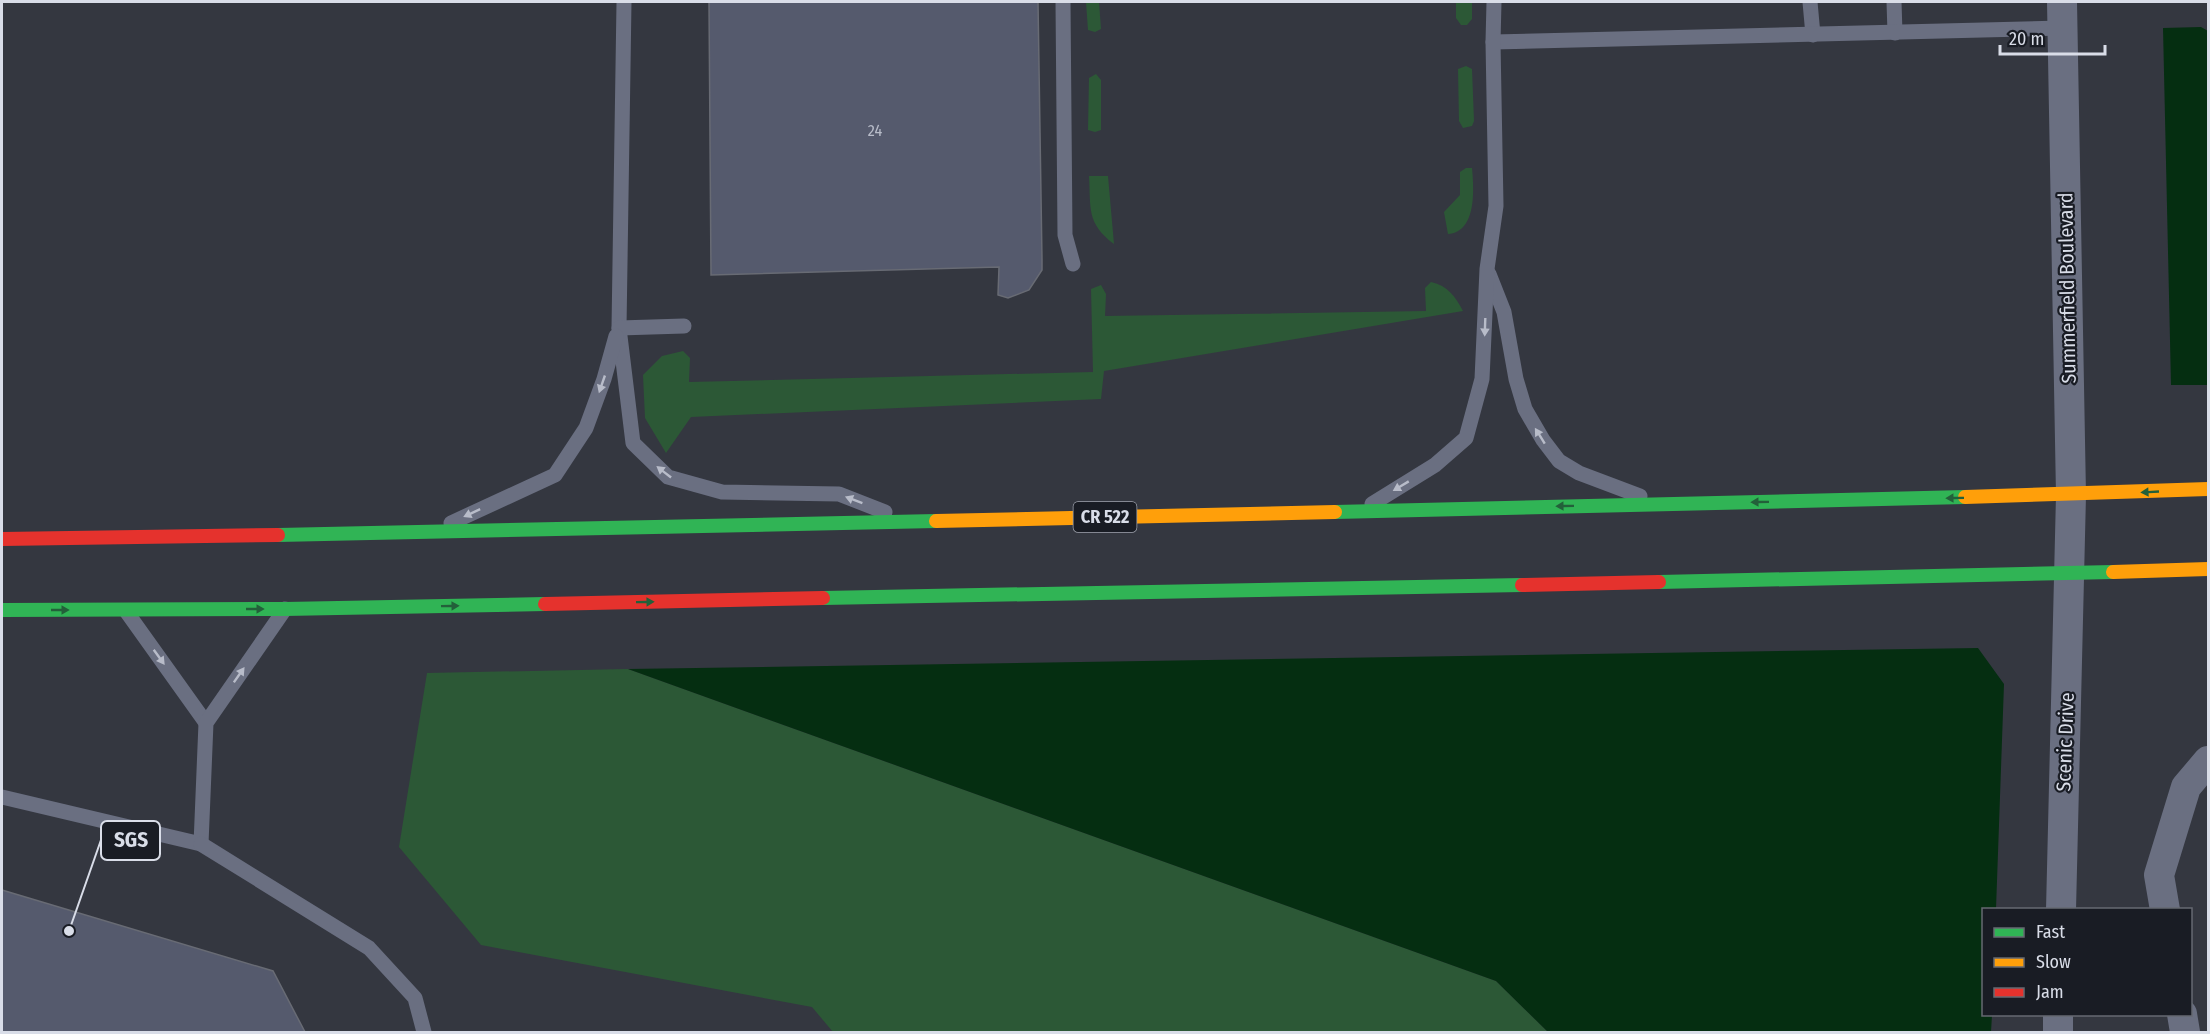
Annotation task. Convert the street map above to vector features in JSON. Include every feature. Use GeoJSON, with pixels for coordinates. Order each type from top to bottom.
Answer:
{"type":"FeatureCollection","features":[{"type":"Feature","properties":{"kind":"main road","name":"CR 522"},"geometry":{"type":"LineString","coordinates":[[2,539],[432,532],[2071,495],[2208,489]]}},
{"type":"Feature","properties":{"kind":"main road"},"geometry":{"type":"LineString","coordinates":[[2,610],[285,609],[2070,574],[2208,569]]}},
{"type":"Feature","properties":{"kind":"street","name":"Summerfield Boulevard"},"geometry":{"type":"LineString","coordinates":[[2062,15],[2071,495],[2070,574]]}},
{"type":"Feature","properties":{"kind":"street","name":"Scenic Drive"},"geometry":{"type":"LineString","coordinates":[[2061,908],[2070,574]]}},
{"type":"Feature","properties":{"kind":"street"},"geometry":{"type":"LineString","coordinates":[[2165,908],[2159,875],[2186,788],[2208,761]]}},
{"type":"Feature","properties":{"kind":"street"},"geometry":{"type":"LineString","coordinates":[[2058,1016],[2058,1032]]}},
{"type":"Feature","properties":{"kind":"street"},"geometry":{"type":"LineString","coordinates":[[2182,1016],[2185,1032]]}},
{"type":"Feature","properties":{"kind":"lane"},"geometry":{"type":"LineString","coordinates":[[624,2],[619,328],[633,443],[668,477],[722,492],[839,494],[909,521]]}},
{"type":"Feature","properties":{"kind":"lane"},"geometry":{"type":"LineString","coordinates":[[1063,2],[1065,235],[1073,264]]}},
{"type":"Feature","properties":{"kind":"lane"},"geometry":{"type":"LineString","coordinates":[[1360,511],[1436,465],[1466,438],[1482,379],[1487,269],[1496,207],[1494,2]]}},
{"type":"Feature","properties":{"kind":"lane"},"geometry":{"type":"LineString","coordinates":[[1810,2],[1812,36]]}},
{"type":"Feature","properties":{"kind":"lane"},"geometry":{"type":"LineString","coordinates":[[1894,2],[1895,33]]}},
{"type":"Feature","properties":{"kind":"lane"},"geometry":{"type":"LineString","coordinates":[[1493,42],[1895,33],[2062,15]]}},
{"type":"Feature","properties":{"kind":"lane"},"geometry":{"type":"LineString","coordinates":[[1487,269],[1504,312],[1516,379],[1525,409],[1543,440],[1559,461],[1579,473],[1661,504]]}},
{"type":"Feature","properties":{"kind":"lane"},"geometry":{"type":"LineString","coordinates":[[619,328],[684,327]]}},
{"type":"Feature","properties":{"kind":"lane"},"geometry":{"type":"LineString","coordinates":[[432,532],[555,475],[586,428],[619,328]]}},
{"type":"Feature","properties":{"kind":"lane"},"geometry":{"type":"LineString","coordinates":[[201,844],[206,723],[285,609]]}},
{"type":"Feature","properties":{"kind":"lane"},"geometry":{"type":"LineString","coordinates":[[125,610],[206,723]]}},
{"type":"Feature","properties":{"kind":"lane"},"geometry":{"type":"LineString","coordinates":[[2,797],[201,844],[369,948],[415,998],[424,1032]]}},
{"type":"Feature","properties":{"kind":"shaded area"},"geometry":{"type":"Polygon","coordinates":[[[1086,2],[1099,2],[1101,29],[1095,32],[1088,30],[1086,2]]]}},
{"type":"Feature","properties":{"kind":"shaded area"},"geometry":{"type":"Polygon","coordinates":[[[1456,2],[1472,2],[1472,19],[1467,25],[1461,25],[1456,18],[1456,2]]]}},
{"type":"Feature","properties":{"kind":"shaded area"},"geometry":{"type":"Polygon","coordinates":[[[2201,27],[2208,31],[2208,385],[2171,385],[2163,28],[2201,27]]]}},
{"type":"Feature","properties":{"kind":"shaded area"},"geometry":{"type":"Polygon","coordinates":[[[1466,66],[1472,69],[1474,121],[1472,126],[1463,128],[1459,121],[1458,69],[1466,66]]]}},
{"type":"Feature","properties":{"kind":"shaded area"},"geometry":{"type":"Polygon","coordinates":[[[1096,74],[1101,80],[1101,130],[1095,132],[1088,130],[1089,78],[1096,74]]]}},
{"type":"Feature","properties":{"kind":"shaded area"},"geometry":{"type":"Polygon","coordinates":[[[1466,168],[1472,168],[1472,208],[1464,226],[1448,234],[1444,212],[1460,195],[1460,172],[1466,168]]]}},
{"type":"Feature","properties":{"kind":"shaded area"},"geometry":{"type":"Polygon","coordinates":[[[1089,176],[1108,176],[1114,244],[1094,222],[1090,206],[1089,176]]]}},
{"type":"Feature","properties":{"kind":"shaded area"},"geometry":{"type":"Polygon","coordinates":[[[1431,282],[1450,292],[1463,311],[1104,371],[1101,399],[691,417],[666,453],[645,418],[643,375],[662,356],[683,351],[690,358],[689,382],[1093,372],[1091,289],[1101,285],[1106,294],[1105,316],[1426,311],[1425,288],[1431,282]]]}},
{"type":"Feature","properties":{"kind":"shaded area"},"geometry":{"type":"Polygon","coordinates":[[[1978,648],[2004,684],[1996,908],[1982,908],[1982,1016],[1992,1016],[1991,1032],[1548,1032],[1496,981],[628,669],[1978,648]]]}},
{"type":"Feature","properties":{"kind":"shaded area"},"geometry":{"type":"Polygon","coordinates":[[[628,669],[1496,981],[1548,1032],[833,1032],[812,1007],[481,945],[399,847],[427,673],[628,669]]]}},
{"type":"Feature","properties":{"kind":"building"},"geometry":{"type":"Polygon","coordinates":[[[709,2],[1038,2],[1042,270],[1029,290],[1008,298],[998,295],[999,267],[711,275],[709,2]]]}},
{"type":"Feature","properties":{"kind":"building"},"geometry":{"type":"Polygon","coordinates":[[[2,890],[273,971],[305,1032],[2,1032],[2,890]]]}},
{"type":"Feature","properties":{"kind":"traffic: fast"},"geometry":{"type":"LineString","coordinates":[[1335,512],[1965,497]]}},
{"type":"Feature","properties":{"kind":"traffic: fast"},"geometry":{"type":"LineString","coordinates":[[278,535],[936,521]]}},
{"type":"Feature","properties":{"kind":"traffic: fast"},"geometry":{"type":"LineString","coordinates":[[1659,582],[2113,572]]}},
{"type":"Feature","properties":{"kind":"traffic: fast"},"geometry":{"type":"LineString","coordinates":[[823,598],[1522,585]]}},
{"type":"Feature","properties":{"kind":"traffic: fast"},"geometry":{"type":"LineString","coordinates":[[2,610],[285,609],[545,604]]}},
{"type":"Feature","properties":{"kind":"traffic: slow"},"geometry":{"type":"LineString","coordinates":[[1965,497],[2208,489]]}},
{"type":"Feature","properties":{"kind":"traffic: slow"},"geometry":{"type":"LineString","coordinates":[[936,521],[1335,512]]}},
{"type":"Feature","properties":{"kind":"traffic: slow"},"geometry":{"type":"LineString","coordinates":[[2113,572],[2208,569]]}},
{"type":"Feature","properties":{"kind":"traffic: jam"},"geometry":{"type":"LineString","coordinates":[[2,539],[278,535]]}},
{"type":"Feature","properties":{"kind":"traffic: jam"},"geometry":{"type":"LineString","coordinates":[[1522,585],[1659,582]]}},
{"type":"Feature","properties":{"kind":"traffic: jam"},"geometry":{"type":"LineString","coordinates":[[545,604],[823,598]]}},
{"type":"Feature","properties":{"kind":"place","name":"SGS"},"geometry":{"type":"Point","coordinates":[69,931]}}]}
